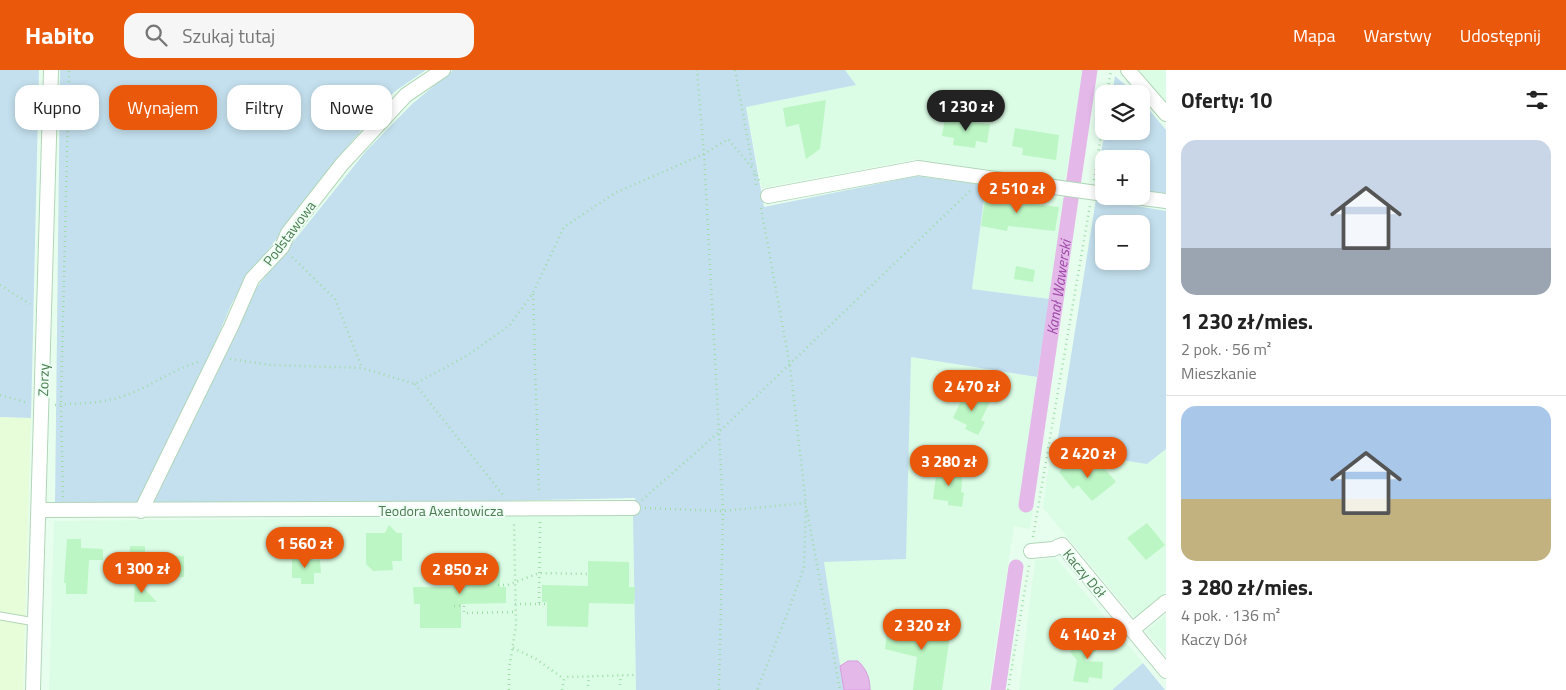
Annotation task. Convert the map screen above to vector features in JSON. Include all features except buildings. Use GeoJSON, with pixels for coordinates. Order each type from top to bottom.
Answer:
{"type":"FeatureCollection","features":[{"type":"Feature","properties":{"kind":"street","name":"Zorzy"},"geometry":{"type":"LineString","coordinates":[[33,690],[51,70]]}},
{"type":"Feature","properties":{"kind":"street","name":"Podstawowa"},"geometry":{"type":"LineString","coordinates":[[141,511],[252,279],[282,247],[288,233],[342,164],[406,95],[443,70]]}},
{"type":"Feature","properties":{"kind":"street"},"geometry":{"type":"LineString","coordinates":[[1128,70],[1166,114]]}},
{"type":"Feature","properties":{"kind":"street"},"geometry":{"type":"LineString","coordinates":[[762,195],[918,168],[985,176],[1094,193]]}},
{"type":"Feature","properties":{"kind":"street"},"geometry":{"type":"LineString","coordinates":[[1150,199],[1166,201]]}},
{"type":"Feature","properties":{"kind":"street","name":"Teodora Axentowicza"},"geometry":{"type":"LineString","coordinates":[[39,510],[540,510],[633,508]]}},
{"type":"Feature","properties":{"kind":"street","name":"Kaczy Dół"},"geometry":{"type":"LineString","coordinates":[[1031,551],[1053,549],[1062,545],[1166,671]]}},
{"type":"Feature","properties":{"kind":"street"},"geometry":{"type":"LineString","coordinates":[[1132,630],[1166,602]]}},
{"type":"Feature","properties":{"kind":"lane"},"geometry":{"type":"LineString","coordinates":[[0,616],[35,622]]}},
{"type":"Feature","properties":{"kind":"path"},"geometry":{"type":"LineString","coordinates":[[63,511],[61,404],[69,70]]}},
{"type":"Feature","properties":{"kind":"path"},"geometry":{"type":"LineString","coordinates":[[697,70],[704,154],[723,511],[719,690]]}},
{"type":"Feature","properties":{"kind":"path"},"geometry":{"type":"LineString","coordinates":[[735,70],[754,170],[762,195],[790,366],[806,503],[840,690]]}},
{"type":"Feature","properties":{"kind":"path"},"geometry":{"type":"LineString","coordinates":[[1108,85],[1111,70]]}},
{"type":"Feature","properties":{"kind":"path"},"geometry":{"type":"LineString","coordinates":[[415,384],[468,355],[510,325],[533,293],[564,227],[615,193],[704,154],[728,139],[754,170],[762,195]]}},
{"type":"Feature","properties":{"kind":"path"},"geometry":{"type":"LineString","coordinates":[[1008,690],[1094,193],[1101,140]]}},
{"type":"Feature","properties":{"kind":"path"},"geometry":{"type":"LineString","coordinates":[[633,508],[790,366],[985,176]]}},
{"type":"Feature","properties":{"kind":"path"},"geometry":{"type":"LineString","coordinates":[[282,247],[335,299],[362,368]]}},
{"type":"Feature","properties":{"kind":"path"},"geometry":{"type":"LineString","coordinates":[[0,285],[45,314]]}},
{"type":"Feature","properties":{"kind":"path"},"geometry":{"type":"LineString","coordinates":[[533,293],[540,510],[539,604]]}},
{"type":"Feature","properties":{"kind":"path"},"geometry":{"type":"LineString","coordinates":[[0,395],[42,406],[112,400],[137,390],[177,368],[216,357],[272,365],[362,368],[415,384],[514,509],[516,612],[509,669],[509,690]]}},
{"type":"Feature","properties":{"kind":"path"},"geometry":{"type":"LineString","coordinates":[[633,508],[723,511],[806,503]]}},
{"type":"Feature","properties":{"kind":"path"},"geometry":{"type":"LineString","coordinates":[[757,690],[804,567],[806,503]]}},
{"type":"Feature","properties":{"kind":"path"},"geometry":{"type":"LineString","coordinates":[[498,585],[508,585],[539,572],[588,574]]}},
{"type":"Feature","properties":{"kind":"path"},"geometry":{"type":"LineString","coordinates":[[515,604],[549,604]]}},
{"type":"Feature","properties":{"kind":"path"},"geometry":{"type":"LineString","coordinates":[[454,606],[464,606],[464,613],[516,612]]}},
{"type":"Feature","properties":{"kind":"path"},"geometry":{"type":"LineString","coordinates":[[513,648],[536,659],[564,679]]}},
{"type":"Feature","properties":{"kind":"path"},"geometry":{"type":"LineString","coordinates":[[620,675],[620,685]]}},
{"type":"Feature","properties":{"kind":"path"},"geometry":{"type":"LineString","coordinates":[[564,679],[568,677],[635,675]]}},
{"type":"Feature","properties":{"kind":"path"},"geometry":{"type":"LineString","coordinates":[[588,686],[589,676]]}},
{"type":"Feature","properties":{"kind":"path"},"geometry":{"type":"LineString","coordinates":[[562,690],[564,679]]}},
{"type":"Feature","properties":{"kind":"shaded area"},"geometry":{"type":"Polygon","coordinates":[[[0,70],[39,70],[39,85],[15,85],[15,130],[38,130],[31,418],[0,417],[0,70]]]}},
{"type":"Feature","properties":{"kind":"shaded area"},"geometry":{"type":"Polygon","coordinates":[[[60,70],[426,70],[392,94],[392,85],[311,85],[311,130],[362,130],[246,279],[232,303],[192,396],[137,503],[55,503],[59,130],[99,130],[99,85],[60,85],[60,70]]]}},
{"type":"Feature","properties":{"kind":"shaded area"},"geometry":{"type":"Polygon","coordinates":[[[453,70],[845,70],[856,85],[746,107],[764,207],[916,176],[986,185],[972,289],[1050,299],[1037,377],[911,357],[906,559],[824,562],[844,690],[636,690],[633,515],[635,498],[399,503],[153,503],[256,288],[366,151],[387,130],[392,130],[392,124],[412,104],[453,70]]]}},
{"type":"Feature","properties":{"kind":"shaded area"},"geometry":{"type":"Polygon","coordinates":[[[845,70],[1083,70],[1065,181],[917,159],[762,188],[746,107],[856,85],[845,70]]]}},
{"type":"Feature","properties":{"kind":"shaded area"},"geometry":{"type":"Polygon","coordinates":[[[1139,70],[1166,70],[1166,103],[1139,70]]]}},
{"type":"Feature","properties":{"kind":"shaded area"},"geometry":{"type":"Polygon","coordinates":[[[1115,76],[1126,85],[1114,85],[1115,76]]]}},
{"type":"Feature","properties":{"kind":"shaded area"},"geometry":{"type":"Polygon","coordinates":[[[1150,111],[1166,130],[1166,195],[1150,192],[1150,150],[1101,150],[1103,140],[1150,140],[1150,111]]]}},
{"type":"Feature","properties":{"kind":"shaded area"},"geometry":{"type":"Polygon","coordinates":[[[986,185],[1064,199],[1050,299],[972,289],[986,185]]]}},
{"type":"Feature","properties":{"kind":"shaded area"},"geometry":{"type":"Polygon","coordinates":[[[1095,205],[1131,205],[1166,211],[1166,449],[1147,464],[1056,450],[1095,205]]]}},
{"type":"Feature","properties":{"kind":"shaded area"},"geometry":{"type":"Polygon","coordinates":[[[910,357],[1051,380],[1030,529],[1014,526],[989,690],[844,690],[824,562],[906,559],[910,357]]]}},
{"type":"Feature","properties":{"kind":"shaded area"},"geometry":{"type":"Polygon","coordinates":[[[0,417],[31,418],[23,690],[0,690],[0,417]]]}},
{"type":"Feature","properties":{"kind":"shaded area"},"geometry":{"type":"Polygon","coordinates":[[[1051,449],[1147,464],[1166,449],[1166,592],[1135,618],[1043,508],[1051,449]]]}},
{"type":"Feature","properties":{"kind":"shaded area"},"geometry":{"type":"Polygon","coordinates":[[[633,515],[636,690],[49,690],[54,521],[633,515]]]}},
{"type":"Feature","properties":{"kind":"shaded area"},"geometry":{"type":"Polygon","coordinates":[[[1056,558],[1143,663],[1112,690],[1019,690],[1035,560],[1056,558]]]}},
{"type":"Feature","properties":{"kind":"shaded area"},"geometry":{"type":"Polygon","coordinates":[[[1166,615],[1166,655],[1146,631],[1166,615]]]}},
{"type":"Feature","properties":{"kind":"shaded area"},"geometry":{"type":"Polygon","coordinates":[[[848,661],[858,661],[864,668],[869,678],[870,690],[844,690],[840,666],[848,661]]]}},
{"type":"Feature","properties":{"kind":"shaded area"},"geometry":{"type":"Polygon","coordinates":[[[1143,663],[1165,690],[1112,690],[1143,663]]]}},
{"type":"Feature","properties":{"kind":"waterway","name":"Kanał Wawerski"},"geometry":{"type":"LineString","coordinates":[[1026,505],[1090,70]]}},
{"type":"Feature","properties":{"kind":"waterway","name":"Kanał Wawerski"},"geometry":{"type":"LineString","coordinates":[[998,690],[1016,567]]}}]}
